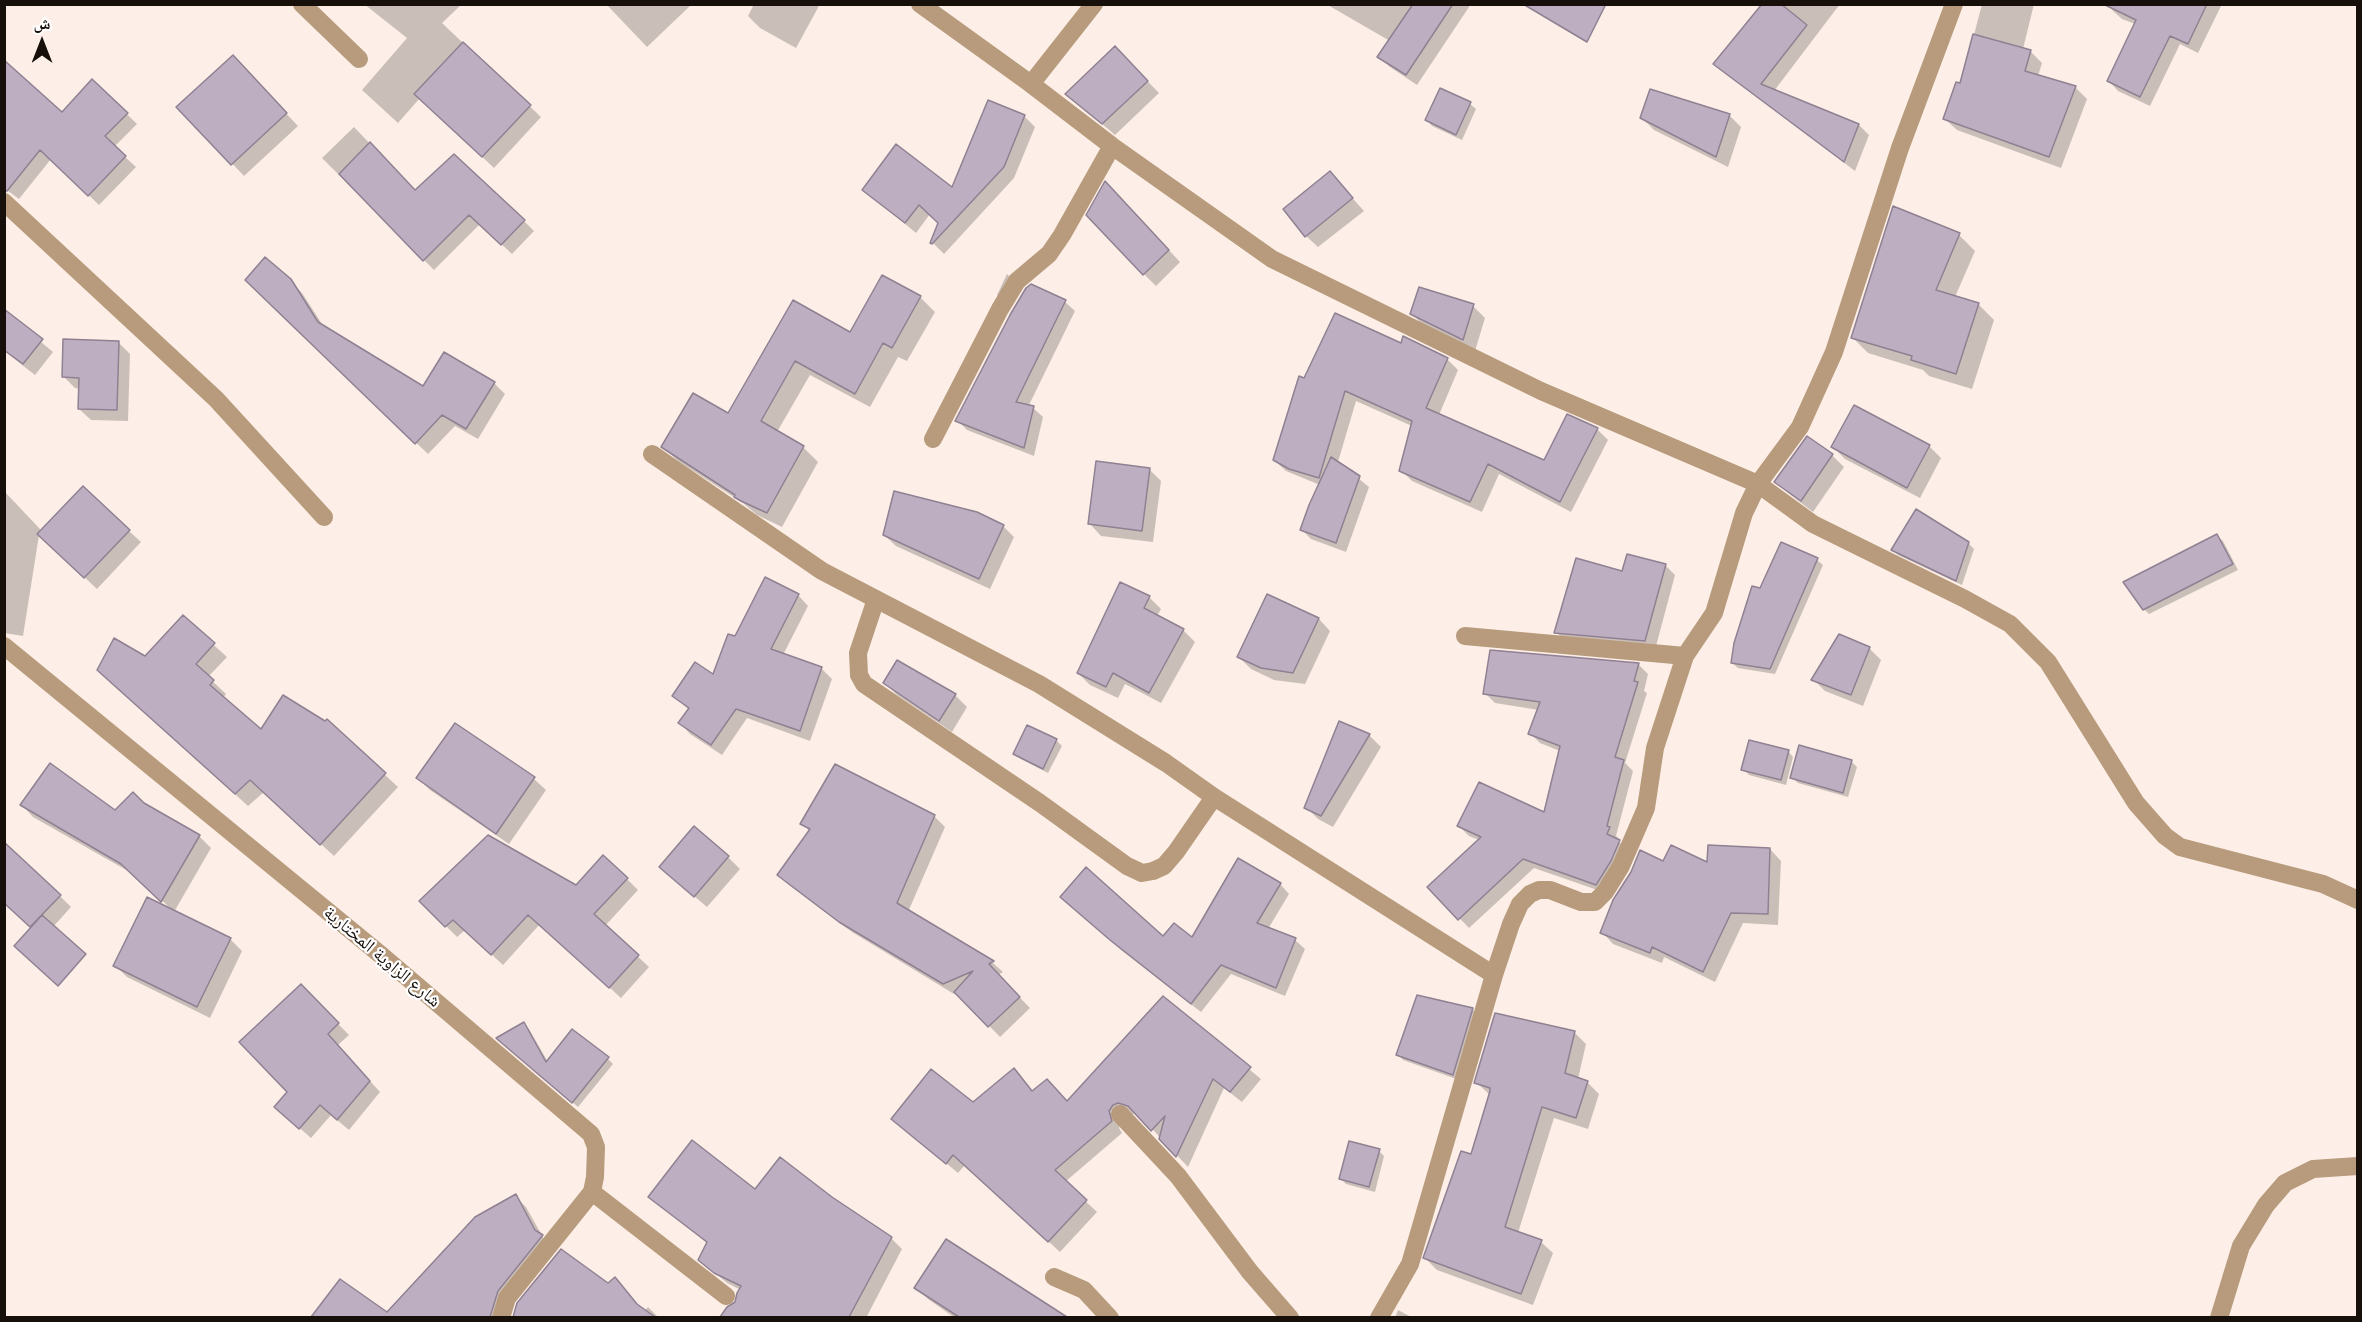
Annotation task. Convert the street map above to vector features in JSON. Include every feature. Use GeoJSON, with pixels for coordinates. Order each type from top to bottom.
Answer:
{"type":"FeatureCollection","features":[{"type":"Feature","properties":{"kind":"street"},"geometry":{"type":"LineString","coordinates":[[302,4],[359,59]]}},
{"type":"Feature","properties":{"kind":"street"},"geometry":{"type":"LineString","coordinates":[[920,4],[1112,146],[1272,259],[1541,391],[1758,484],[1814,524],[1965,599],[2010,624],[2048,662],[2136,803],[2165,836],[2180,847],[2323,884],[2358,900]]}},
{"type":"Feature","properties":{"kind":"street"},"geometry":{"type":"LineString","coordinates":[[1031,84],[1094,4]]}},
{"type":"Feature","properties":{"kind":"street"},"geometry":{"type":"LineString","coordinates":[[1379,1317],[1410,1264],[1494,975],[1510,924],[1520,904],[1530,894],[1539,890],[1550,890],[1589,903],[1600,899],[1621,866],[1646,808],[1655,748],[1685,656],[1714,613],[1744,513],[1758,484],[1800,427],[1834,352],[1900,148],[1954,4]]}},
{"type":"Feature","properties":{"kind":"street"},"geometry":{"type":"LineString","coordinates":[[933,439],[1000,309],[1017,281],[1049,254],[1112,146]]}},
{"type":"Feature","properties":{"kind":"street"},"geometry":{"type":"LineString","coordinates":[[4,201],[216,399],[324,517]]}},
{"type":"Feature","properties":{"kind":"street"},"geometry":{"type":"LineString","coordinates":[[652,454],[822,571],[1039,684],[1166,763],[1214,797],[1494,975]]}},
{"type":"Feature","properties":{"kind":"street"},"geometry":{"type":"LineString","coordinates":[[876,599],[858,653],[859,675],[864,684],[1040,803],[1126,866],[1142,873],[1164,866],[1214,797]]}},
{"type":"Feature","properties":{"kind":"street"},"geometry":{"type":"LineString","coordinates":[[1465,636],[1685,656]]}},
{"type":"Feature","properties":{"kind":"street","name":"شارع الزاوية المختارية"},"geometry":{"type":"LineString","coordinates":[[4,646],[381,955],[591,1134],[596,1147],[592,1192]]}},
{"type":"Feature","properties":{"kind":"street"},"geometry":{"type":"LineString","coordinates":[[1120,1114],[1178,1176],[1250,1272],[1290,1317]]}},
{"type":"Feature","properties":{"kind":"street"},"geometry":{"type":"LineString","coordinates":[[2219,1317],[2241,1246],[2266,1205],[2285,1183],[2313,1169],[2358,1166]]}},
{"type":"Feature","properties":{"kind":"street"},"geometry":{"type":"LineString","coordinates":[[501,1317],[507,1298],[592,1192],[726,1296]]}},
{"type":"Feature","properties":{"kind":"street"},"geometry":{"type":"LineString","coordinates":[[1054,1277],[1084,1290],[1110,1317]]}},
{"type":"Feature","properties":{"kind":"building"},"geometry":{"type":"Polygon","coordinates":[[[1413,4],[1453,4],[1406,75],[1377,57],[1413,4]]]}},
{"type":"Feature","properties":{"kind":"building"},"geometry":{"type":"Polygon","coordinates":[[[1523,4],[1606,4],[1587,42],[1523,4]]]}},
{"type":"Feature","properties":{"kind":"building"},"geometry":{"type":"Polygon","coordinates":[[[1762,4],[1781,4],[1807,25],[1761,84],[1859,124],[1844,162],[1713,64],[1762,4]]]}},
{"type":"Feature","properties":{"kind":"building"},"geometry":{"type":"Polygon","coordinates":[[[2103,4],[2207,4],[2188,44],[2170,36],[2140,97],[2107,81],[2136,20],[2103,4]]]}},
{"type":"Feature","properties":{"kind":"building"},"geometry":{"type":"Polygon","coordinates":[[[1973,34],[2031,50],[2025,71],[2076,86],[2049,157],[1943,119],[1956,82],[1960,83],[1973,34]]]}},
{"type":"Feature","properties":{"kind":"building"},"geometry":{"type":"Polygon","coordinates":[[[463,42],[531,105],[482,157],[414,94],[463,42]]]}},
{"type":"Feature","properties":{"kind":"building"},"geometry":{"type":"Polygon","coordinates":[[[1115,46],[1148,81],[1102,124],[1065,94],[1115,46]]]}},
{"type":"Feature","properties":{"kind":"building"},"geometry":{"type":"Polygon","coordinates":[[[233,55],[287,113],[231,165],[176,107],[233,55]]]}},
{"type":"Feature","properties":{"kind":"building"},"geometry":{"type":"Polygon","coordinates":[[[4,60],[62,112],[92,79],[128,113],[105,136],[126,156],[88,196],[40,150],[7,191],[4,191],[4,60]]]}},
{"type":"Feature","properties":{"kind":"building"},"geometry":{"type":"Polygon","coordinates":[[[1440,88],[1471,102],[1456,135],[1425,120],[1440,88]]]}},
{"type":"Feature","properties":{"kind":"building"},"geometry":{"type":"Polygon","coordinates":[[[1650,89],[1730,114],[1716,157],[1640,118],[1650,89]]]}},
{"type":"Feature","properties":{"kind":"building"},"geometry":{"type":"Polygon","coordinates":[[[988,100],[1025,115],[1004,167],[932,244],[930,243],[938,223],[919,205],[905,223],[862,190],[896,144],[952,187],[988,100]]]}},
{"type":"Feature","properties":{"kind":"building"},"geometry":{"type":"Polygon","coordinates":[[[370,142],[415,190],[454,154],[525,220],[501,245],[469,215],[423,261],[339,174],[370,142]]]}},
{"type":"Feature","properties":{"kind":"building"},"geometry":{"type":"Polygon","coordinates":[[[1330,171],[1353,198],[1305,237],[1283,209],[1330,171]]]}},
{"type":"Feature","properties":{"kind":"building"},"geometry":{"type":"Polygon","coordinates":[[[1105,181],[1169,250],[1143,275],[1086,215],[1105,181]]]}},
{"type":"Feature","properties":{"kind":"building"},"geometry":{"type":"Polygon","coordinates":[[[1893,206],[1960,233],[1936,290],[1979,303],[1956,374],[1911,360],[1912,356],[1851,338],[1893,206]]]}},
{"type":"Feature","properties":{"kind":"building"},"geometry":{"type":"Polygon","coordinates":[[[265,257],[291,279],[318,322],[423,386],[444,352],[495,382],[466,429],[442,415],[415,444],[245,280],[265,257]]]}},
{"type":"Feature","properties":{"kind":"building"},"geometry":{"type":"Polygon","coordinates":[[[882,275],[921,296],[892,348],[883,343],[855,394],[795,361],[761,421],[804,446],[767,513],[734,497],[735,495],[661,447],[693,393],[728,413],[793,300],[850,332],[882,275]]]}},
{"type":"Feature","properties":{"kind":"building"},"geometry":{"type":"Polygon","coordinates":[[[1031,284],[1066,300],[1016,402],[1034,406],[1024,448],[955,421],[1010,315],[1026,288],[1031,284]]]}},
{"type":"Feature","properties":{"kind":"building"},"geometry":{"type":"Polygon","coordinates":[[[1419,287],[1474,304],[1463,340],[1410,314],[1419,287]]]}},
{"type":"Feature","properties":{"kind":"building"},"geometry":{"type":"Polygon","coordinates":[[[4,309],[43,339],[23,364],[4,350],[4,309]]]}},
{"type":"Feature","properties":{"kind":"building"},"geometry":{"type":"Polygon","coordinates":[[[1335,313],[1401,343],[1403,336],[1448,358],[1426,408],[1544,460],[1567,414],[1598,428],[1560,502],[1488,464],[1470,502],[1399,471],[1412,421],[1345,391],[1319,478],[1289,469],[1273,460],[1299,376],[1304,378],[1335,313]]]}},
{"type":"Feature","properties":{"kind":"building"},"geometry":{"type":"Polygon","coordinates":[[[63,339],[119,341],[117,410],[78,409],[79,378],[62,377],[63,339]]]}},
{"type":"Feature","properties":{"kind":"building"},"geometry":{"type":"Polygon","coordinates":[[[1854,405],[1930,445],[1907,488],[1831,447],[1854,405]]]}},
{"type":"Feature","properties":{"kind":"building"},"geometry":{"type":"Polygon","coordinates":[[[1807,436],[1833,454],[1801,501],[1774,482],[1807,436]]]}},
{"type":"Feature","properties":{"kind":"building"},"geometry":{"type":"Polygon","coordinates":[[[1331,457],[1360,476],[1336,543],[1300,530],[1331,457]]]}},
{"type":"Feature","properties":{"kind":"building"},"geometry":{"type":"Polygon","coordinates":[[[1096,461],[1150,468],[1142,531],[1088,524],[1096,461]]]}},
{"type":"Feature","properties":{"kind":"building"},"geometry":{"type":"Polygon","coordinates":[[[83,486],[130,530],[84,578],[37,534],[83,486]]]}},
{"type":"Feature","properties":{"kind":"building"},"geometry":{"type":"Polygon","coordinates":[[[894,491],[977,512],[1004,525],[979,579],[883,535],[894,491]]]}},
{"type":"Feature","properties":{"kind":"building"},"geometry":{"type":"Polygon","coordinates":[[[1916,509],[1969,542],[1956,581],[1891,550],[1916,509]]]}},
{"type":"Feature","properties":{"kind":"building"},"geometry":{"type":"Polygon","coordinates":[[[2217,534],[2233,564],[2143,610],[2123,582],[2217,534]]]}},
{"type":"Feature","properties":{"kind":"building"},"geometry":{"type":"Polygon","coordinates":[[[1781,542],[1818,558],[1770,669],[1731,663],[1734,643],[1752,586],[1760,588],[1781,542]]]}},
{"type":"Feature","properties":{"kind":"building"},"geometry":{"type":"Polygon","coordinates":[[[1627,554],[1666,564],[1645,641],[1554,633],[1576,558],[1622,571],[1627,554]]]}},
{"type":"Feature","properties":{"kind":"building"},"geometry":{"type":"Polygon","coordinates":[[[765,577],[799,594],[771,649],[822,667],[800,731],[736,709],[711,745],[678,723],[689,708],[672,696],[695,662],[713,674],[728,634],[735,636],[765,577]]]}},
{"type":"Feature","properties":{"kind":"building"},"geometry":{"type":"Polygon","coordinates":[[[1120,582],[1150,596],[1144,608],[1184,629],[1149,693],[1113,673],[1106,687],[1077,673],[1120,582]]]}},
{"type":"Feature","properties":{"kind":"building"},"geometry":{"type":"Polygon","coordinates":[[[1267,594],[1319,618],[1293,673],[1261,668],[1237,657],[1267,594]]]}},
{"type":"Feature","properties":{"kind":"building"},"geometry":{"type":"Polygon","coordinates":[[[183,615],[215,643],[196,664],[214,680],[210,685],[261,729],[283,695],[325,721],[327,719],[386,773],[320,845],[250,780],[235,794],[97,670],[114,638],[145,656],[183,615]]]}},
{"type":"Feature","properties":{"kind":"building"},"geometry":{"type":"Polygon","coordinates":[[[1839,634],[1870,647],[1851,695],[1811,680],[1839,634]]]}},
{"type":"Feature","properties":{"kind":"building"},"geometry":{"type":"Polygon","coordinates":[[[1490,650],[1639,663],[1634,681],[1638,682],[1615,757],[1624,760],[1607,826],[1610,827],[1607,834],[1620,840],[1611,861],[1596,885],[1523,859],[1458,920],[1427,887],[1481,837],[1457,826],[1479,782],[1544,812],[1560,746],[1528,734],[1540,702],[1483,694],[1490,650]]]}},
{"type":"Feature","properties":{"kind":"building"},"geometry":{"type":"Polygon","coordinates":[[[897,660],[956,694],[939,721],[883,683],[897,660]]]}},
{"type":"Feature","properties":{"kind":"building"},"geometry":{"type":"Polygon","coordinates":[[[1339,721],[1370,734],[1321,816],[1304,808],[1339,721]]]}},
{"type":"Feature","properties":{"kind":"building"},"geometry":{"type":"Polygon","coordinates":[[[455,723],[535,777],[496,834],[416,778],[455,723]]]}},
{"type":"Feature","properties":{"kind":"building"},"geometry":{"type":"Polygon","coordinates":[[[1027,725],[1057,739],[1043,769],[1013,754],[1027,725]]]}},
{"type":"Feature","properties":{"kind":"building"},"geometry":{"type":"Polygon","coordinates":[[[1749,740],[1789,750],[1781,780],[1741,770],[1749,740]]]}},
{"type":"Feature","properties":{"kind":"building"},"geometry":{"type":"Polygon","coordinates":[[[1799,745],[1852,760],[1843,793],[1790,778],[1799,745]]]}},
{"type":"Feature","properties":{"kind":"building"},"geometry":{"type":"Polygon","coordinates":[[[50,763],[115,810],[133,792],[144,803],[200,835],[161,902],[121,864],[20,805],[50,763]]]}},
{"type":"Feature","properties":{"kind":"building"},"geometry":{"type":"Polygon","coordinates":[[[835,764],[935,815],[897,903],[994,961],[989,964],[1020,997],[988,1027],[954,992],[973,971],[943,984],[839,922],[777,875],[810,829],[800,824],[835,764]]]}},
{"type":"Feature","properties":{"kind":"building"},"geometry":{"type":"Polygon","coordinates":[[[694,826],[729,856],[694,897],[659,867],[694,826]]]}},
{"type":"Feature","properties":{"kind":"building"},"geometry":{"type":"Polygon","coordinates":[[[488,835],[576,885],[603,855],[628,878],[594,914],[639,955],[609,988],[528,915],[491,955],[453,920],[445,927],[419,901],[488,835]]]}},
{"type":"Feature","properties":{"kind":"building"},"geometry":{"type":"Polygon","coordinates":[[[4,842],[61,895],[30,927],[4,903],[4,842]]]}},
{"type":"Feature","properties":{"kind":"building"},"geometry":{"type":"Polygon","coordinates":[[[1671,845],[1707,862],[1708,845],[1770,848],[1768,914],[1731,913],[1703,972],[1652,947],[1650,953],[1600,933],[1613,900],[1631,872],[1640,850],[1663,861],[1671,845]]]}},
{"type":"Feature","properties":{"kind":"building"},"geometry":{"type":"Polygon","coordinates":[[[1238,858],[1281,883],[1257,923],[1296,938],[1276,988],[1221,965],[1191,1004],[1060,897],[1086,867],[1163,936],[1174,923],[1192,937],[1238,858]]]}},
{"type":"Feature","properties":{"kind":"building"},"geometry":{"type":"Polygon","coordinates":[[[147,897],[231,938],[197,1007],[113,966],[147,897]]]}},
{"type":"Feature","properties":{"kind":"building"},"geometry":{"type":"Polygon","coordinates":[[[42,915],[86,954],[58,986],[14,946],[42,915]]]}},
{"type":"Feature","properties":{"kind":"building"},"geometry":{"type":"Polygon","coordinates":[[[301,984],[339,1023],[328,1034],[370,1081],[337,1120],[320,1105],[299,1129],[274,1107],[287,1092],[239,1042],[301,984]]]}},
{"type":"Feature","properties":{"kind":"building"},"geometry":{"type":"Polygon","coordinates":[[[1417,995],[1473,1008],[1453,1075],[1396,1055],[1417,995]]]}},
{"type":"Feature","properties":{"kind":"building"},"geometry":{"type":"Polygon","coordinates":[[[1163,996],[1251,1067],[1230,1092],[1213,1079],[1176,1157],[1159,1139],[1165,1116],[1151,1131],[1128,1106],[1118,1103],[1113,1105],[1109,1111],[1112,1121],[1055,1170],[1087,1200],[1048,1242],[953,1155],[946,1164],[891,1119],[931,1069],[973,1102],[1014,1068],[1032,1091],[1047,1079],[1067,1101],[1163,996]]]}},
{"type":"Feature","properties":{"kind":"building"},"geometry":{"type":"Polygon","coordinates":[[[1495,1013],[1575,1031],[1565,1073],[1588,1081],[1576,1118],[1542,1107],[1505,1227],[1542,1240],[1521,1294],[1423,1258],[1461,1151],[1471,1154],[1490,1091],[1490,1088],[1474,1083],[1495,1013]]]}},
{"type":"Feature","properties":{"kind":"building"},"geometry":{"type":"Polygon","coordinates":[[[524,1022],[546,1062],[572,1029],[609,1057],[572,1103],[496,1038],[524,1022]]]}},
{"type":"Feature","properties":{"kind":"building"},"geometry":{"type":"Polygon","coordinates":[[[692,1140],[755,1189],[780,1157],[832,1197],[892,1237],[849,1317],[720,1317],[727,1307],[735,1302],[741,1286],[714,1273],[698,1260],[707,1242],[648,1197],[692,1140]]]}},
{"type":"Feature","properties":{"kind":"building"},"geometry":{"type":"Polygon","coordinates":[[[1349,1141],[1380,1149],[1369,1187],[1339,1179],[1349,1141]]]}},
{"type":"Feature","properties":{"kind":"building"},"geometry":{"type":"Polygon","coordinates":[[[516,1194],[535,1230],[543,1235],[498,1291],[490,1317],[311,1317],[340,1279],[387,1312],[475,1217],[516,1194]]]}},
{"type":"Feature","properties":{"kind":"building"},"geometry":{"type":"Polygon","coordinates":[[[946,1239],[1067,1317],[959,1317],[914,1288],[946,1239]]]}},
{"type":"Feature","properties":{"kind":"building"},"geometry":{"type":"Polygon","coordinates":[[[561,1249],[608,1283],[615,1277],[637,1304],[655,1317],[513,1317],[517,1303],[561,1249]]]}}]}
